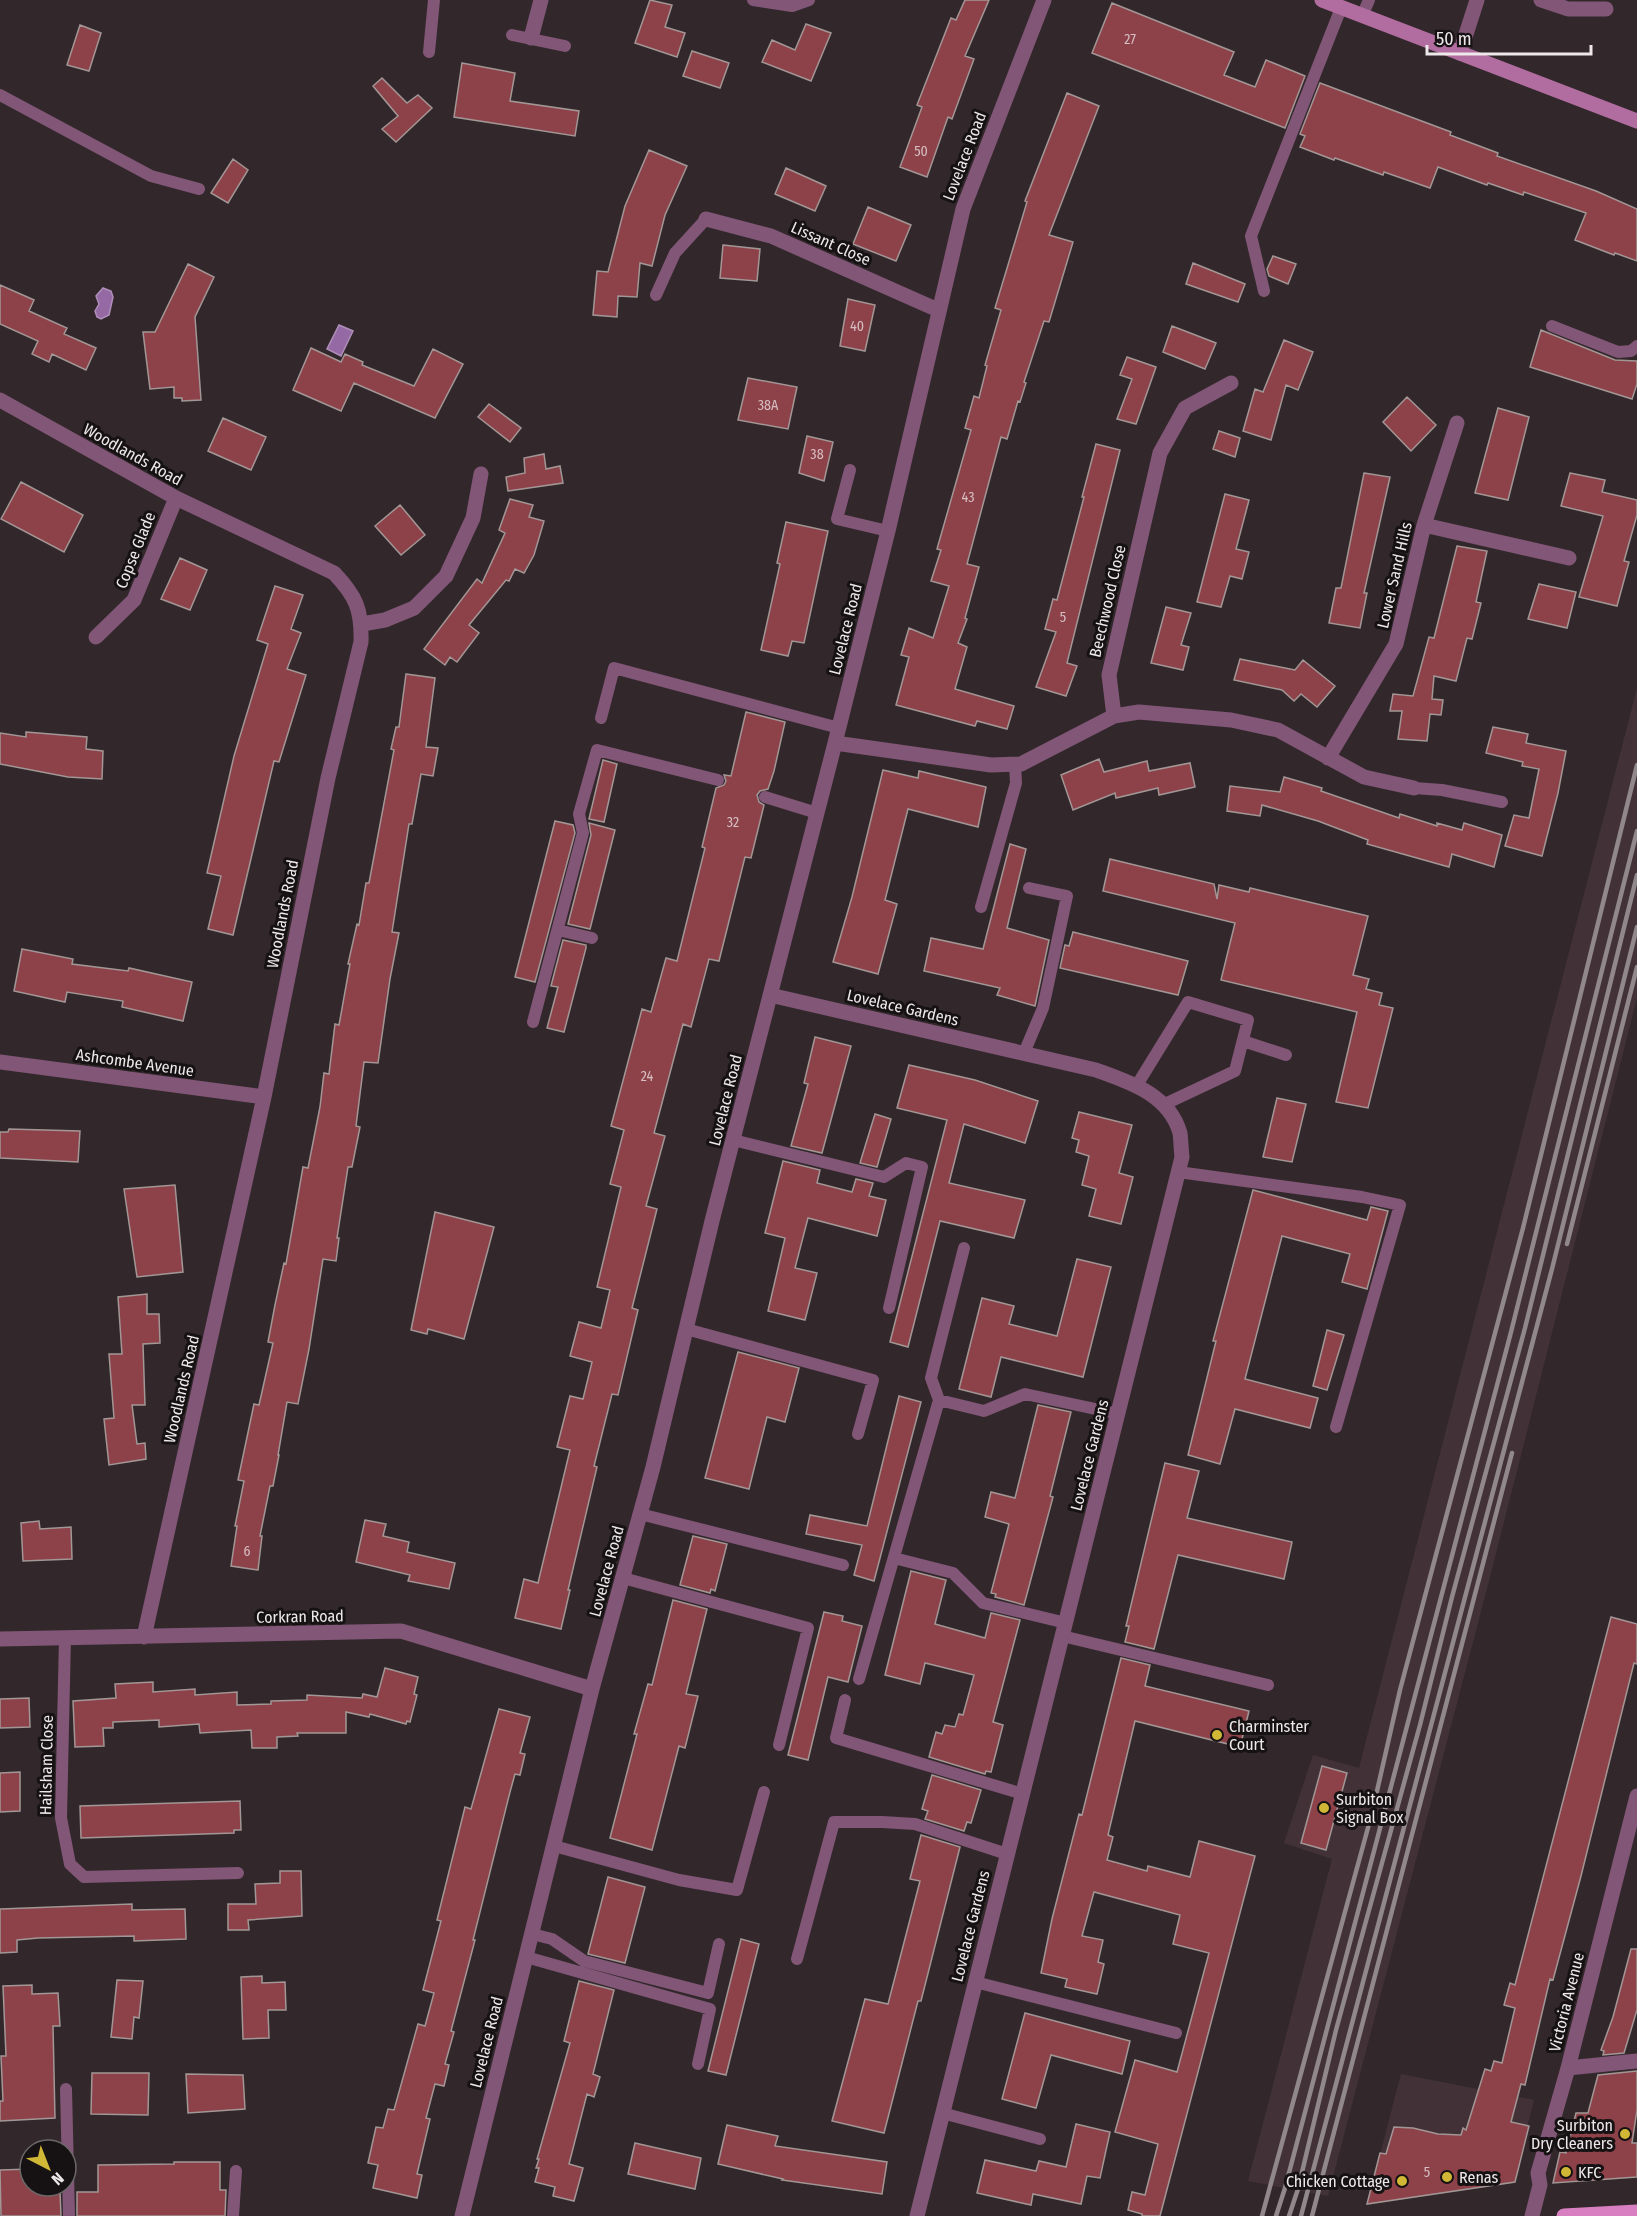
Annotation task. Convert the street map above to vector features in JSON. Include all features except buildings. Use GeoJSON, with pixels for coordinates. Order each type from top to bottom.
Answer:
{"type":"FeatureCollection","features":[{"type":"Feature","properties":{"kind":"main road"},"geometry":{"type":"LineString","coordinates":[[1564,2216],[1637,2212]]}},
{"type":"Feature","properties":{"kind":"street"},"geometry":{"type":"LineString","coordinates":[[531,38],[541,0]]}},
{"type":"Feature","properties":{"kind":"street","name":"Lovelace Road"},"geometry":{"type":"LineString","coordinates":[[462,2216],[592,1689],[640,1514],[839,728],[888,531],[963,209],[1044,0]]}},
{"type":"Feature","properties":{"kind":"street"},"geometry":{"type":"LineString","coordinates":[[1322,0],[1637,121]]}},
{"type":"Feature","properties":{"kind":"street"},"geometry":{"type":"LineString","coordinates":[[1460,53],[1477,0]]}},
{"type":"Feature","properties":{"kind":"street"},"geometry":{"type":"LineString","coordinates":[[1541,0],[1568,9],[1606,9]]}},
{"type":"Feature","properties":{"kind":"street","name":"Lissant Close"},"geometry":{"type":"LineString","coordinates":[[706,219],[771,236],[938,310]]}},
{"type":"Feature","properties":{"kind":"street","name":"Beechwood Close"},"geometry":{"type":"LineString","coordinates":[[1114,716],[1108,675],[1160,453],[1185,408],[1231,383]]}},
{"type":"Feature","properties":{"kind":"street","name":"Woodlands Road"},"geometry":{"type":"LineString","coordinates":[[0,400],[176,498],[334,573],[348,587],[358,605],[362,624],[361,642],[328,778],[264,1097],[144,1637]]}},
{"type":"Feature","properties":{"kind":"street","name":"Lower Sand Hills"},"geometry":{"type":"LineString","coordinates":[[1328,758],[1396,644],[1424,525],[1457,423]]}},
{"type":"Feature","properties":{"kind":"street"},"geometry":{"type":"LineString","coordinates":[[362,624],[385,620],[414,608],[446,576],[473,518],[481,474]]}},
{"type":"Feature","properties":{"kind":"street","name":"Copse Glade"},"geometry":{"type":"LineString","coordinates":[[96,637],[134,600],[176,498]]}},
{"type":"Feature","properties":{"kind":"street"},"geometry":{"type":"LineString","coordinates":[[1424,525],[1569,558]]}},
{"type":"Feature","properties":{"kind":"street"},"geometry":{"type":"LineString","coordinates":[[835,743],[991,765],[1021,764],[1114,716],[1139,712],[1231,720],[1278,730],[1364,777],[1414,788]]}},
{"type":"Feature","properties":{"kind":"street","name":"Lovelace Gardens"},"geometry":{"type":"LineString","coordinates":[[771,995],[1096,1070],[1137,1085],[1165,1104],[1179,1132],[1182,1157],[917,2216]]}},
{"type":"Feature","properties":{"kind":"street","name":"Ashcombe Avenue"},"geometry":{"type":"LineString","coordinates":[[0,1062],[264,1097]]}},
{"type":"Feature","properties":{"kind":"street","name":"Corkran Road"},"geometry":{"type":"LineString","coordinates":[[0,1639],[401,1631],[592,1689]]}},
{"type":"Feature","properties":{"kind":"street","name":"Victoria Avenue"},"geometry":{"type":"LineString","coordinates":[[1532,2216],[1540,2185],[1538,2173],[1568,2068],[1637,1796]]}},
{"type":"Feature","properties":{"kind":"street"},"geometry":{"type":"LineString","coordinates":[[1568,2068],[1637,2061]]}},
{"type":"Feature","properties":{"kind":"lane"},"geometry":{"type":"LineString","coordinates":[[429,52],[434,0]]}},
{"type":"Feature","properties":{"kind":"lane"},"geometry":{"type":"LineString","coordinates":[[753,0],[792,6],[809,0]]}},
{"type":"Feature","properties":{"kind":"lane"},"geometry":{"type":"LineString","coordinates":[[1362,16],[1369,0]]}},
{"type":"Feature","properties":{"kind":"lane"},"geometry":{"type":"LineString","coordinates":[[1264,291],[1251,236],[1341,8]]}},
{"type":"Feature","properties":{"kind":"lane"},"geometry":{"type":"LineString","coordinates":[[512,35],[565,46]]}},
{"type":"Feature","properties":{"kind":"lane"},"geometry":{"type":"LineString","coordinates":[[0,95],[151,176],[199,189]]}},
{"type":"Feature","properties":{"kind":"lane"},"geometry":{"type":"LineString","coordinates":[[656,296],[675,253],[706,219]]}},
{"type":"Feature","properties":{"kind":"lane"},"geometry":{"type":"LineString","coordinates":[[1552,326],[1618,352],[1631,351],[1637,346]]}},
{"type":"Feature","properties":{"kind":"lane"},"geometry":{"type":"LineString","coordinates":[[850,470],[837,519],[888,531]]}},
{"type":"Feature","properties":{"kind":"lane"},"geometry":{"type":"LineString","coordinates":[[601,718],[614,668],[839,728]]}},
{"type":"Feature","properties":{"kind":"lane"},"geometry":{"type":"LineString","coordinates":[[533,1022],[583,833],[579,814],[597,750],[718,780]]}},
{"type":"Feature","properties":{"kind":"lane"},"geometry":{"type":"LineString","coordinates":[[981,907],[1016,783],[1015,764]]}},
{"type":"Feature","properties":{"kind":"lane"},"geometry":{"type":"LineString","coordinates":[[1414,788],[1442,790],[1502,802]]}},
{"type":"Feature","properties":{"kind":"lane"},"geometry":{"type":"LineString","coordinates":[[765,797],[817,813]]}},
{"type":"Feature","properties":{"kind":"lane"},"geometry":{"type":"LineString","coordinates":[[1024,1053],[1043,1008],[1067,897],[1029,888]]}},
{"type":"Feature","properties":{"kind":"lane"},"geometry":{"type":"LineString","coordinates":[[558,930],[592,938]]}},
{"type":"Feature","properties":{"kind":"lane"},"geometry":{"type":"LineString","coordinates":[[1137,1085],[1188,1002],[1248,1020],[1235,1071],[1165,1104]]}},
{"type":"Feature","properties":{"kind":"lane"},"geometry":{"type":"LineString","coordinates":[[1243,1041],[1286,1055]]}},
{"type":"Feature","properties":{"kind":"lane"},"geometry":{"type":"LineString","coordinates":[[733,1140],[884,1177],[906,1163],[922,1167],[889,1308]]}},
{"type":"Feature","properties":{"kind":"lane"},"geometry":{"type":"LineString","coordinates":[[1178,1172],[1362,1197],[1400,1205],[1336,1427]]}},
{"type":"Feature","properties":{"kind":"lane"},"geometry":{"type":"LineString","coordinates":[[859,1679],[939,1400],[931,1378],[964,1248]]}},
{"type":"Feature","properties":{"kind":"lane"},"geometry":{"type":"LineString","coordinates":[[686,1329],[873,1380],[858,1434]]}},
{"type":"Feature","properties":{"kind":"lane"},"geometry":{"type":"LineString","coordinates":[[939,1400],[984,1411],[1026,1394],[1119,1414]]}},
{"type":"Feature","properties":{"kind":"lane"},"geometry":{"type":"LineString","coordinates":[[640,1514],[843,1564]]}},
{"type":"Feature","properties":{"kind":"lane"},"geometry":{"type":"LineString","coordinates":[[894,1558],[953,1573],[983,1603],[1064,1629],[1268,1685]]}},
{"type":"Feature","properties":{"kind":"lane"},"geometry":{"type":"LineString","coordinates":[[623,1578],[808,1628],[779,1745]]}},
{"type":"Feature","properties":{"kind":"lane","name":"Hailsham Close"},"geometry":{"type":"LineString","coordinates":[[65,1637],[61,1818],[70,1864],[84,1877],[238,1873]]}},
{"type":"Feature","properties":{"kind":"lane"},"geometry":{"type":"LineString","coordinates":[[845,1700],[836,1738],[1023,1794]]}},
{"type":"Feature","properties":{"kind":"lane"},"geometry":{"type":"LineString","coordinates":[[554,1846],[679,1880],[737,1890],[764,1792]]}},
{"type":"Feature","properties":{"kind":"lane"},"geometry":{"type":"LineString","coordinates":[[797,1959],[834,1822],[915,1824],[1007,1854]]}},
{"type":"Feature","properties":{"kind":"lane"},"geometry":{"type":"LineString","coordinates":[[532,1934],[552,1939],[584,1961],[708,1993],[719,1944]]}},
{"type":"Feature","properties":{"kind":"lane"},"geometry":{"type":"LineString","coordinates":[[526,1957],[710,2009],[698,2064]]}},
{"type":"Feature","properties":{"kind":"lane"},"geometry":{"type":"LineString","coordinates":[[975,1982],[1176,2033]]}},
{"type":"Feature","properties":{"kind":"lane"},"geometry":{"type":"LineString","coordinates":[[66,2090],[69,2216]]}},
{"type":"Feature","properties":{"kind":"lane"},"geometry":{"type":"LineString","coordinates":[[942,2113],[1040,2139]]}},
{"type":"Feature","properties":{"kind":"lane"},"geometry":{"type":"LineString","coordinates":[[233,2216],[236,2171]]}},
{"type":"Feature","properties":{"kind":"shaded area"},"geometry":{"type":"Polygon","coordinates":[[[103,288],[111,291],[113,297],[109,315],[101,319],[97,317],[95,311],[99,304],[96,296],[103,288]]]}},
{"type":"Feature","properties":{"kind":"shaded area"},"geometry":{"type":"Polygon","coordinates":[[[339,325],[353,331],[341,356],[327,349],[339,325]]]}},
{"type":"Feature","properties":{"kind":"shaded area"},"geometry":{"type":"Polygon","coordinates":[[[1637,688],[1637,998],[1490,1577],[1328,2196],[1248,2181],[1332,1859],[1284,1843],[1313,1755],[1359,1768],[1637,688]]]}},
{"type":"Feature","properties":{"kind":"shaded area"},"geometry":{"type":"Polygon","coordinates":[[[1401,2074],[1534,2100],[1513,2182],[1367,2204],[1401,2074]]]}},
{"type":"Feature","properties":{"kind":"railway"},"geometry":{"type":"LineString","coordinates":[[1262,2216],[1372,1813],[1400,1690],[1523,1228],[1637,765]]}},
{"type":"Feature","properties":{"kind":"railway"},"geometry":{"type":"LineString","coordinates":[[1276,2216],[1510,1336],[1637,831]]}},
{"type":"Feature","properties":{"kind":"railway"},"geometry":{"type":"LineString","coordinates":[[1289,2216],[1298,2189],[1336,2030],[1420,1725],[1525,1328],[1637,875]]}},
{"type":"Feature","properties":{"kind":"railway"},"geometry":{"type":"LineString","coordinates":[[1301,2216],[1552,1269],[1637,927]]}},
{"type":"Feature","properties":{"kind":"railway"},"geometry":{"type":"LineString","coordinates":[[1567,1244],[1637,967]]}},
{"type":"Feature","properties":{"kind":"railway"},"geometry":{"type":"LineString","coordinates":[[1312,2216],[1512,1453]]}},
{"type":"Feature","properties":{"kind":"place","name":"Charminster Court"},"geometry":{"type":"Point","coordinates":[1217,1735]}},
{"type":"Feature","properties":{"kind":"place","name":"Surbiton Signal Box"},"geometry":{"type":"Point","coordinates":[1324,1808]}},
{"type":"Feature","properties":{"kind":"place","name":"Surbiton Dry Cleaners"},"geometry":{"type":"Point","coordinates":[1625,2134]}},
{"type":"Feature","properties":{"kind":"place","name":"KFC"},"geometry":{"type":"Point","coordinates":[1566,2172]}},
{"type":"Feature","properties":{"kind":"place","name":"Renas"},"geometry":{"type":"Point","coordinates":[1447,2177]}},
{"type":"Feature","properties":{"kind":"place","name":"Chicken Cottage"},"geometry":{"type":"Point","coordinates":[1402,2181]}}]}
